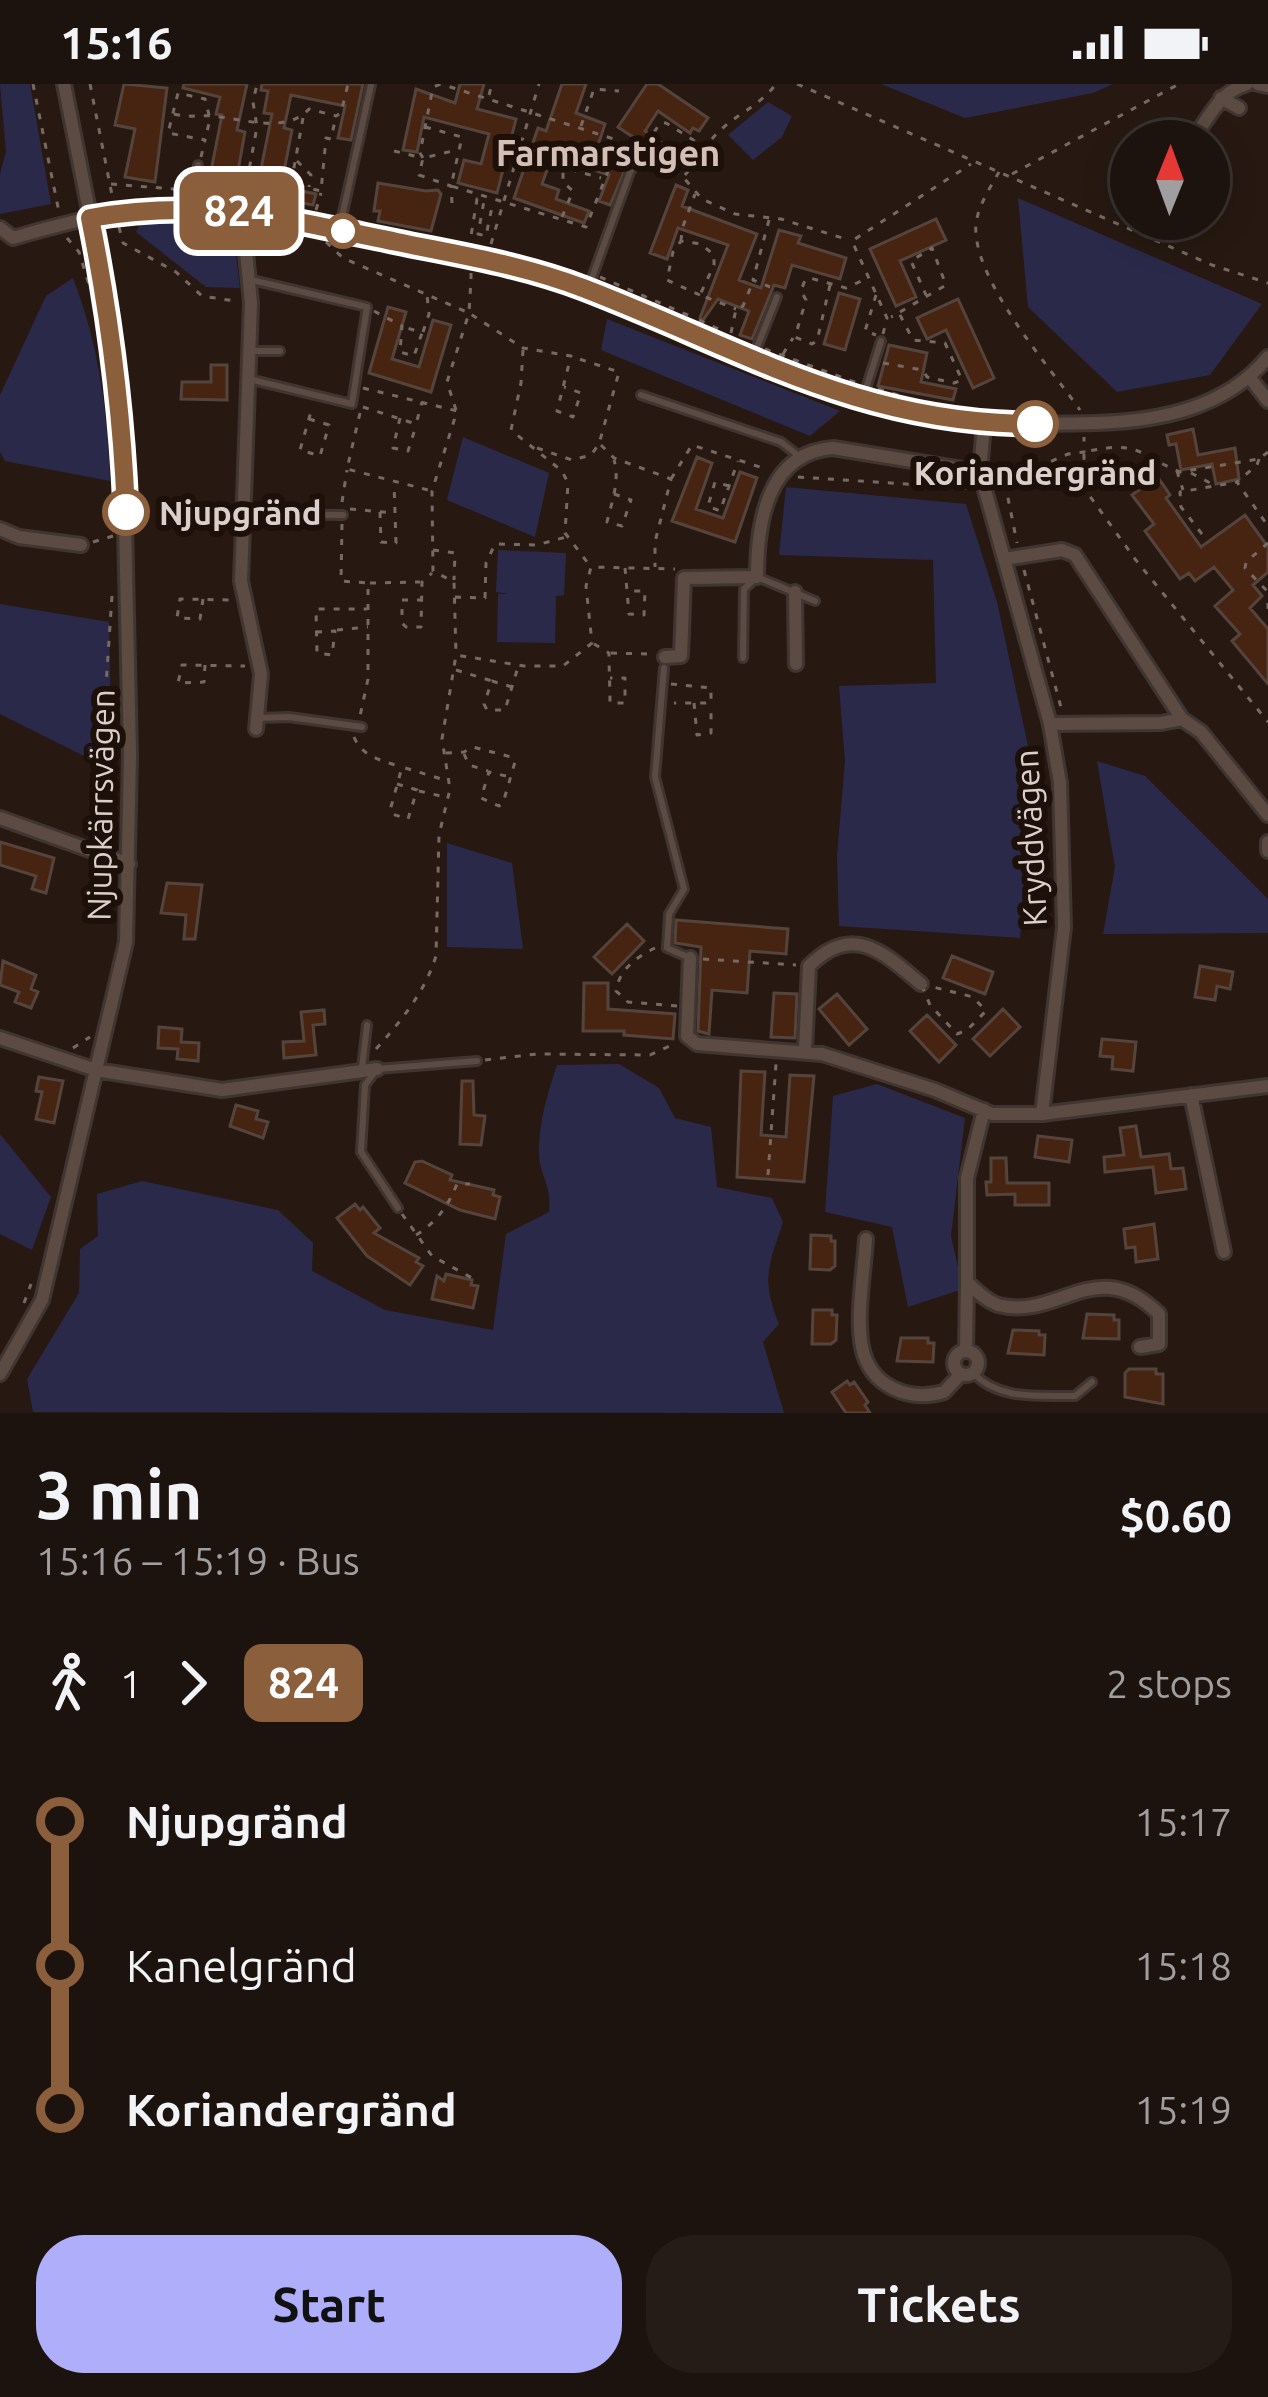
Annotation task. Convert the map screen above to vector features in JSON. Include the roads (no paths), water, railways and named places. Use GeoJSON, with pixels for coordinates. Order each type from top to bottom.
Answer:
{"type":"FeatureCollection","features":[{"type":"Feature","properties":{"kind":"street","name":"Njupkärrsvägen"},"geometry":{"type":"LineString","coordinates":[[0,1374],[43,1300],[126,942],[123,430],[112,327],[64,84]]}},
{"type":"Feature","properties":{"kind":"street"},"geometry":{"type":"LineString","coordinates":[[1206,120],[1232,88],[1247,84]]}},
{"type":"Feature","properties":{"kind":"street"},"geometry":{"type":"LineString","coordinates":[[1258,84],[1268,86]]}},
{"type":"Feature","properties":{"kind":"street"},"geometry":{"type":"LineString","coordinates":[[1222,98],[1239,107]]}},
{"type":"Feature","properties":{"kind":"street"},"geometry":{"type":"LineString","coordinates":[[243,204],[250,303],[241,581],[259,665],[256,723]]}},
{"type":"Feature","properties":{"kind":"street"},"geometry":{"type":"LineString","coordinates":[[0,250],[13,238],[90,218],[243,204],[307,224],[498,261],[587,290],[862,401],[984,424],[1138,422],[1222,397],[1250,378],[1268,357]]}},
{"type":"Feature","properties":{"kind":"street"},"geometry":{"type":"LineString","coordinates":[[0,228],[13,238]]}},
{"type":"Feature","properties":{"kind":"street"},"geometry":{"type":"LineString","coordinates":[[1250,378],[1268,401]]}},
{"type":"Feature","properties":{"kind":"street","name":"Kryddvägen"},"geometry":{"type":"LineString","coordinates":[[984,424],[980,472],[1050,724],[1064,835],[1064,927],[1042,1114]]}},
{"type":"Feature","properties":{"kind":"street"},"geometry":{"type":"LineString","coordinates":[[664,662],[681,656],[684,578],[757,577],[757,532],[785,466],[815,449],[833,448],[980,472]]}},
{"type":"Feature","properties":{"kind":"street"},"geometry":{"type":"LineString","coordinates":[[0,529],[19,537],[81,545]]}},
{"type":"Feature","properties":{"kind":"street"},"geometry":{"type":"LineString","coordinates":[[1004,559],[1062,550],[1075,555],[1182,719],[1201,732],[1268,815]]}},
{"type":"Feature","properties":{"kind":"street"},"geometry":{"type":"LineString","coordinates":[[795,592],[796,664]]}},
{"type":"Feature","properties":{"kind":"street"},"geometry":{"type":"LineString","coordinates":[[1050,724],[1182,719]]}},
{"type":"Feature","properties":{"kind":"street"},"geometry":{"type":"LineString","coordinates":[[0,818],[129,864]]}},
{"type":"Feature","properties":{"kind":"street"},"geometry":{"type":"LineString","coordinates":[[805,1050],[809,966],[832,950],[867,945],[879,949],[920,984]]}},
{"type":"Feature","properties":{"kind":"street"},"geometry":{"type":"LineString","coordinates":[[690,958],[687,1036],[697,1044],[805,1050],[935,1090],[992,1114],[1042,1114],[1268,1086]]}},
{"type":"Feature","properties":{"kind":"street"},"geometry":{"type":"LineString","coordinates":[[0,1038],[96,1070],[222,1090],[377,1070]]}},
{"type":"Feature","properties":{"kind":"street"},"geometry":{"type":"LineString","coordinates":[[1191,1095],[1224,1252]]}},
{"type":"Feature","properties":{"kind":"street"},"geometry":{"type":"LineString","coordinates":[[866,1239],[861,1342],[872,1367],[908,1397],[944,1392],[967,1373],[955,1359],[967,1351],[967,1178],[984,1110]]}},
{"type":"Feature","properties":{"kind":"street"},"geometry":{"type":"LineString","coordinates":[[967,1282],[997,1304],[1042,1304],[1087,1287],[1129,1293],[1159,1314],[1159,1344],[1140,1347]]}},
{"type":"Feature","properties":{"kind":"lane"},"geometry":{"type":"LineString","coordinates":[[339,230],[370,85]]}},
{"type":"Feature","properties":{"kind":"lane"},"geometry":{"type":"LineString","coordinates":[[587,290],[642,151]]}},
{"type":"Feature","properties":{"kind":"lane"},"geometry":{"type":"LineString","coordinates":[[196,207],[199,165]]}},
{"type":"Feature","properties":{"kind":"lane"},"geometry":{"type":"LineString","coordinates":[[248,279],[368,308],[352,404],[248,378]]}},
{"type":"Feature","properties":{"kind":"lane"},"geometry":{"type":"LineString","coordinates":[[752,360],[777,294]]}},
{"type":"Feature","properties":{"kind":"lane"},"geometry":{"type":"LineString","coordinates":[[862,401],[881,339]]}},
{"type":"Feature","properties":{"kind":"lane"},"geometry":{"type":"LineString","coordinates":[[249,351],[280,351]]}},
{"type":"Feature","properties":{"kind":"lane"},"geometry":{"type":"LineString","coordinates":[[641,395],[781,442],[800,457]]}},
{"type":"Feature","properties":{"kind":"lane"},"geometry":{"type":"LineString","coordinates":[[244,514],[342,512]]}},
{"type":"Feature","properties":{"kind":"lane"},"geometry":{"type":"LineString","coordinates":[[743,658],[744,590],[757,577],[814,601]]}},
{"type":"Feature","properties":{"kind":"lane"},"geometry":{"type":"LineString","coordinates":[[664,662],[655,777],[684,889],[669,914],[667,948],[690,958]]}},
{"type":"Feature","properties":{"kind":"lane"},"geometry":{"type":"LineString","coordinates":[[256,723],[289,717],[359,726]]}},
{"type":"Feature","properties":{"kind":"lane"},"geometry":{"type":"LineString","coordinates":[[361,1072],[367,1025]]}},
{"type":"Feature","properties":{"kind":"lane"},"geometry":{"type":"LineString","coordinates":[[398,1208],[361,1151],[365,1085],[377,1070],[477,1061]]}},
{"type":"Feature","properties":{"kind":"lane"},"geometry":{"type":"LineString","coordinates":[[967,1373],[996,1391],[1032,1395],[1075,1396],[1092,1382]]}},
{"type":"Feature","properties":{"kind":"place","name":"Koriandergränd"},"geometry":{"type":"Point","coordinates":[1035,424]}},
{"type":"Feature","properties":{"kind":"place","name":"Njupgränd"},"geometry":{"type":"Point","coordinates":[126,512]}},
{"type":"Feature","properties":{"kind":"district","name":"Farmarstigen"},"geometry":{"type":"Point","coordinates":[608,152]}}]}
